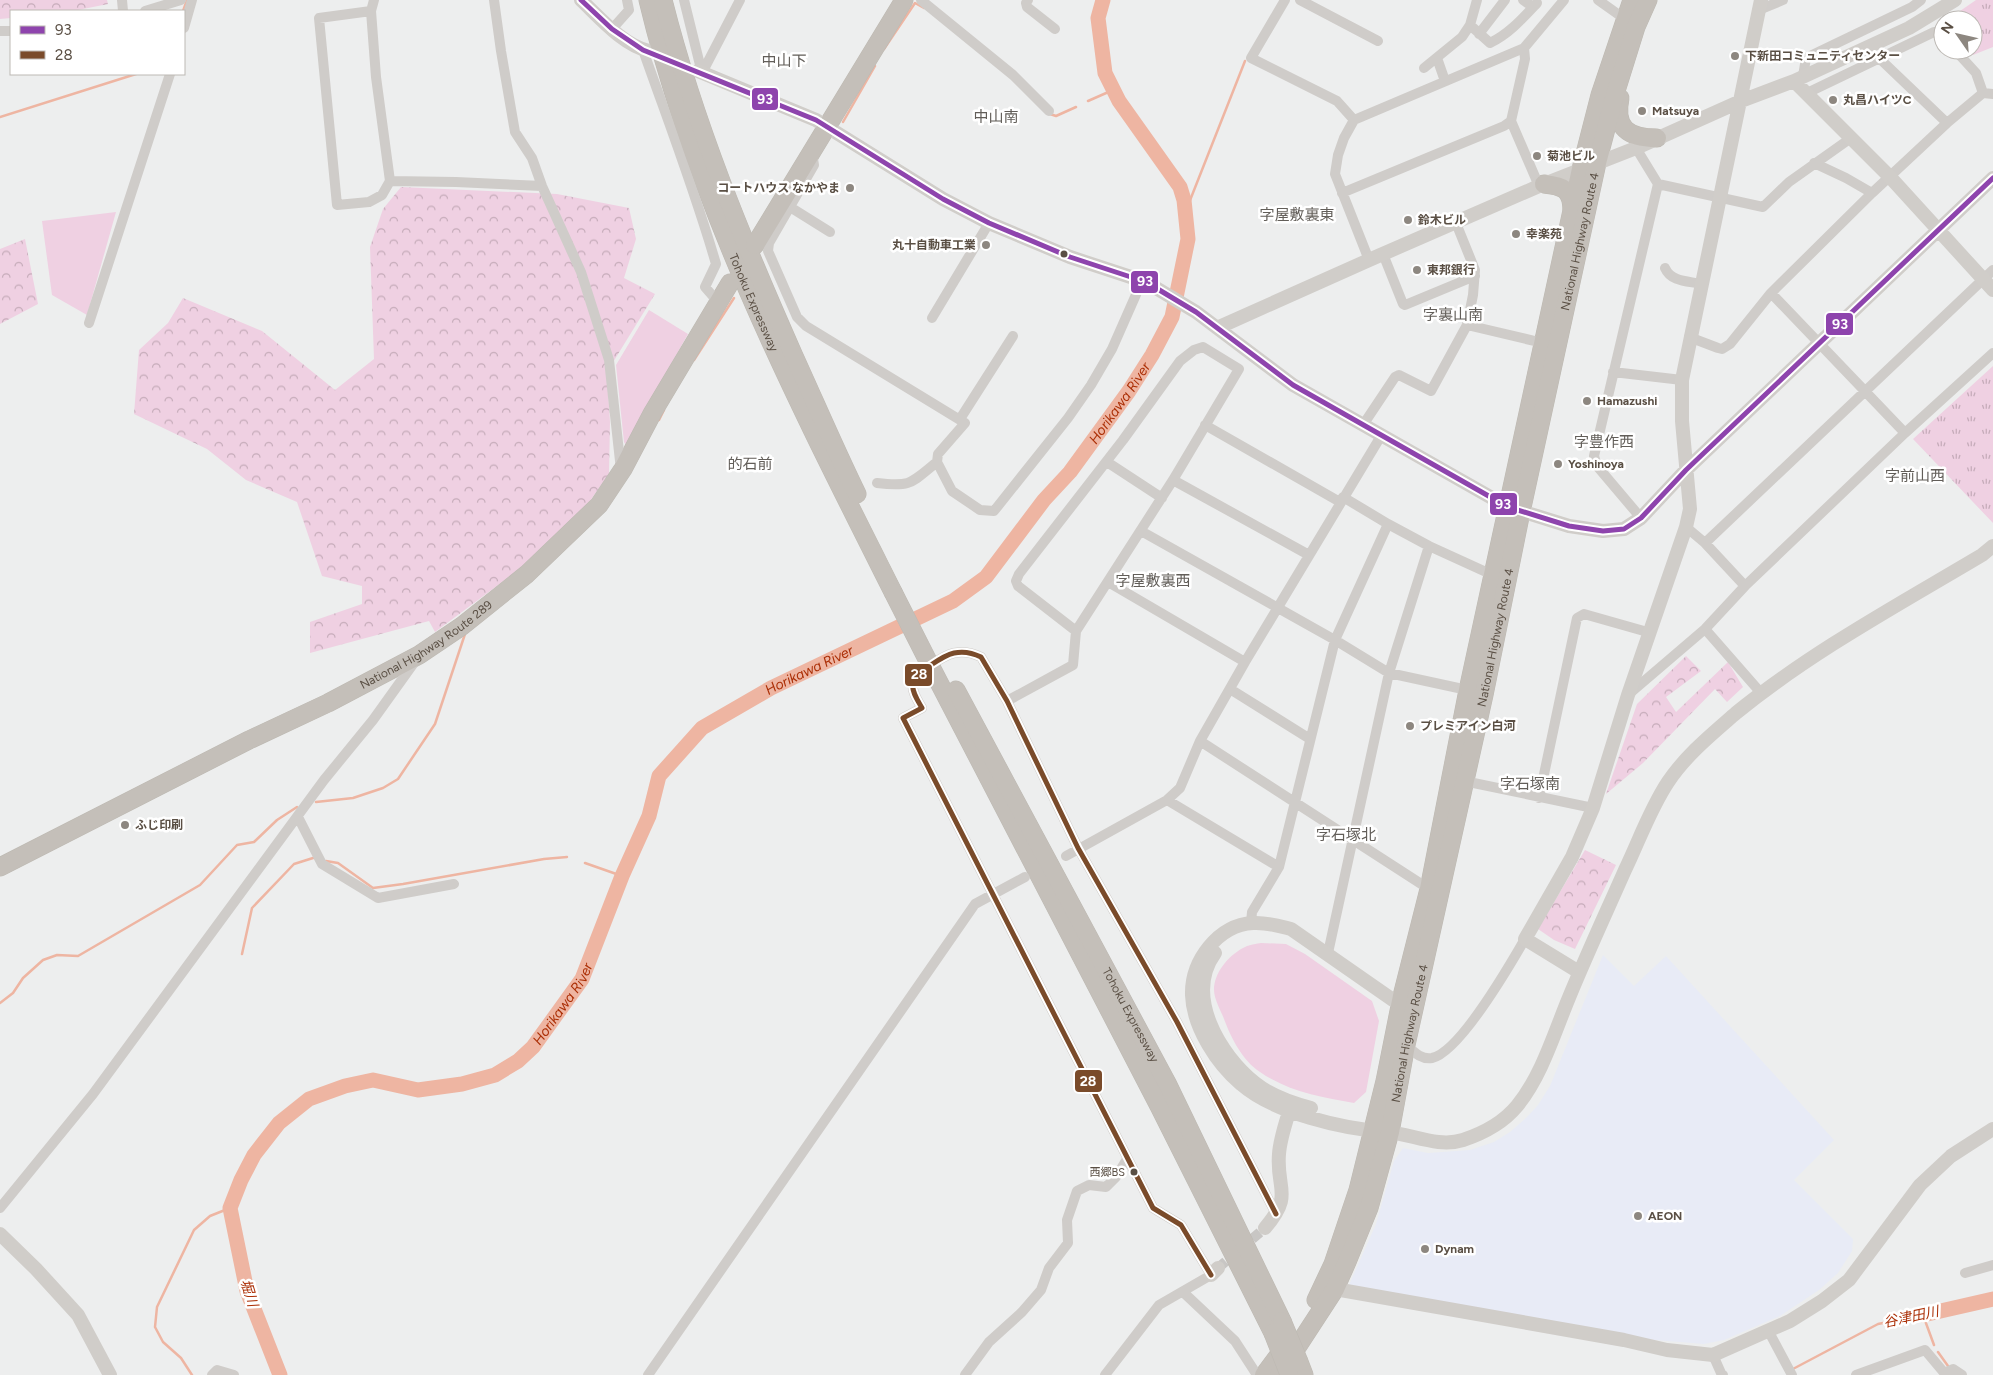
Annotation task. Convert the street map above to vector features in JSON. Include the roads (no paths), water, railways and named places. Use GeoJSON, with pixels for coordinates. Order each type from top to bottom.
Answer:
{"type":"FeatureCollection","features":[{"type":"Feature","properties":{"kind":"highway","name":"Tohoku Expressway"},"geometry":{"type":"LineString","coordinates":[[648,0],[675,96],[700,170],[754,308],[787,379],[937,666],[1167,1083],[1277,1327],[1292,1372]]}},
{"type":"Feature","properties":{"kind":"highway","name":"Tohoku Expressway"},"geometry":{"type":"LineString","coordinates":[[663,0],[690,92],[742,236],[898,590]]}},
{"type":"Feature","properties":{"kind":"highway"},"geometry":{"type":"LineString","coordinates":[[755,245],[904,0]]}},
{"type":"Feature","properties":{"kind":"highway","name":"National Highway Route 4"},"geometry":{"type":"LineString","coordinates":[[1515,510],[1543,343],[1572,212],[1616,91],[1631,28],[1632,0]]}},
{"type":"Feature","properties":{"kind":"highway","name":"National Highway Route 4"},"geometry":{"type":"LineString","coordinates":[[1631,28],[1648,0]]}},
{"type":"Feature","properties":{"kind":"highway"},"geometry":{"type":"LineString","coordinates":[[1631,28],[1618,116],[1622,127],[1632,134],[1642,138],[1657,138]]}},
{"type":"Feature","properties":{"kind":"highway","name":"National Highway Route 4"},"geometry":{"type":"LineString","coordinates":[[1292,1372],[1335,1289],[1369,1208],[1385,1081],[1402,996],[1476,692],[1589,166]]}},
{"type":"Feature","properties":{"kind":"highway"},"geometry":{"type":"LineString","coordinates":[[1542,185],[1556,186],[1566,190],[1571,198],[1572,212]]}},
{"type":"Feature","properties":{"kind":"highway","name":"National Highway Route 289"},"geometry":{"type":"LineString","coordinates":[[0,867],[249,740],[328,703],[419,655],[462,626],[527,574],[599,505],[623,469],[649,420],[730,283]]}},
{"type":"Feature","properties":{"kind":"highway","name":"National Highway Route 4"},"geometry":{"type":"LineString","coordinates":[[1264,1375],[1319,1295],[1333,1264],[1406,1044],[1464,781],[1476,692]]}},
{"type":"Feature","properties":{"kind":"street"},"geometry":{"type":"LineString","coordinates":[[148,10],[181,0]]}},
{"type":"Feature","properties":{"kind":"street"},"geometry":{"type":"LineString","coordinates":[[185,24],[192,0]]}},
{"type":"Feature","properties":{"kind":"street"},"geometry":{"type":"LineString","coordinates":[[371,10],[319,18],[337,205],[369,202],[382,195],[390,181],[376,77],[371,10],[374,0]]}},
{"type":"Feature","properties":{"kind":"street"},"geometry":{"type":"LineString","coordinates":[[494,0],[515,132],[532,158],[542,186],[581,272],[609,360],[620,461],[623,469]]}},
{"type":"Feature","properties":{"kind":"street"},"geometry":{"type":"LineString","coordinates":[[581,0],[612,29],[646,51],[684,169],[702,215],[716,264],[705,287],[718,302]]}},
{"type":"Feature","properties":{"kind":"street"},"geometry":{"type":"LineString","coordinates":[[612,29],[629,10],[627,0]]}},
{"type":"Feature","properties":{"kind":"street"},"geometry":{"type":"LineString","coordinates":[[684,0],[700,72]]}},
{"type":"Feature","properties":{"kind":"street"},"geometry":{"type":"LineString","coordinates":[[700,72],[740,0]]}},
{"type":"Feature","properties":{"kind":"street"},"geometry":{"type":"LineString","coordinates":[[920,0],[1013,74],[1049,111]]}},
{"type":"Feature","properties":{"kind":"street"},"geometry":{"type":"LineString","coordinates":[[1028,0],[1026,3],[1027,7],[1055,29]]}},
{"type":"Feature","properties":{"kind":"street"},"geometry":{"type":"LineString","coordinates":[[1285,0],[1251,58],[1337,100],[1354,120]]}},
{"type":"Feature","properties":{"kind":"street"},"geometry":{"type":"LineString","coordinates":[[1300,0],[1378,41]]}},
{"type":"Feature","properties":{"kind":"street"},"geometry":{"type":"LineString","coordinates":[[1424,68],[1462,38],[1470,25],[1477,0]]}},
{"type":"Feature","properties":{"kind":"street"},"geometry":{"type":"LineString","coordinates":[[1479,34],[1504,0]]}},
{"type":"Feature","properties":{"kind":"street"},"geometry":{"type":"LineString","coordinates":[[1470,25],[1490,43],[1500,38],[1518,23],[1535,5],[1523,0]]}},
{"type":"Feature","properties":{"kind":"street"},"geometry":{"type":"LineString","coordinates":[[1369,260],[1335,174],[1344,138],[1354,120],[1524,48],[1564,0]]}},
{"type":"Feature","properties":{"kind":"street"},"geometry":{"type":"LineString","coordinates":[[1599,0],[1631,28]]}},
{"type":"Feature","properties":{"kind":"street"},"geometry":{"type":"LineString","coordinates":[[1406,1044],[1418,1056],[1431,1058],[1442,1053],[1486,1005],[1572,857],[1593,808],[1628,695],[1651,633],[1686,527],[1690,509],[1682,421],[1682,380],[1689,337],[1760,5],[1783,0]]}},
{"type":"Feature","properties":{"kind":"street"},"geometry":{"type":"LineString","coordinates":[[1798,78],[1806,58],[1908,4],[1921,0]]}},
{"type":"Feature","properties":{"kind":"street"},"geometry":{"type":"LineString","coordinates":[[1217,328],[1542,185],[1636,148],[1798,78],[1909,28],[1955,0]]}},
{"type":"Feature","properties":{"kind":"street"},"geometry":{"type":"LineString","coordinates":[[1807,93],[1933,32]]}},
{"type":"Feature","properties":{"kind":"street"},"geometry":{"type":"LineString","coordinates":[[1342,193],[1504,126],[1511,120],[1525,59],[1524,48]]}},
{"type":"Feature","properties":{"kind":"street"},"geometry":{"type":"LineString","coordinates":[[1437,58],[1445,81]]}},
{"type":"Feature","properties":{"kind":"street"},"geometry":{"type":"LineString","coordinates":[[1879,58],[1947,123]]}},
{"type":"Feature","properties":{"kind":"street"},"geometry":{"type":"LineString","coordinates":[[1689,337],[1722,348],[1730,344],[1771,293],[1872,193],[1947,123],[1988,94],[1976,73],[1964,60]]}},
{"type":"Feature","properties":{"kind":"street"},"geometry":{"type":"LineString","coordinates":[[700,72],[816,120],[943,199],[989,223],[1070,257],[1144,281],[1196,312],[1293,385],[1515,510],[1569,526],[1604,531],[1624,529],[1641,518],[1686,470],[1993,178]]}},
{"type":"Feature","properties":{"kind":"street"},"geometry":{"type":"LineString","coordinates":[[89,323],[170,75]]}},
{"type":"Feature","properties":{"kind":"street"},"geometry":{"type":"LineString","coordinates":[[1798,78],[1807,93],[1890,177],[1938,230],[1988,274],[1993,290]]}},
{"type":"Feature","properties":{"kind":"street"},"geometry":{"type":"LineString","coordinates":[[1511,120],[1542,185]]}},
{"type":"Feature","properties":{"kind":"street"},"geometry":{"type":"LineString","coordinates":[[1658,184],[1763,207],[1789,182],[1851,138]]}},
{"type":"Feature","properties":{"kind":"street"},"geometry":{"type":"LineString","coordinates":[[1636,148],[1658,184],[1594,456],[1597,466],[1641,518]]}},
{"type":"Feature","properties":{"kind":"street"},"geometry":{"type":"LineString","coordinates":[[812,153],[814,165],[768,243],[768,251],[797,317],[806,326],[965,423],[938,454],[937,462],[952,490],[980,510],[994,511],[1068,418],[1091,385],[1112,349],[1144,281]]}},
{"type":"Feature","properties":{"kind":"street"},"geometry":{"type":"LineString","coordinates":[[1814,163],[1872,193]]}},
{"type":"Feature","properties":{"kind":"street"},"geometry":{"type":"LineString","coordinates":[[390,181],[542,186]]}},
{"type":"Feature","properties":{"kind":"street"},"geometry":{"type":"LineString","coordinates":[[790,207],[830,232]]}},
{"type":"Feature","properties":{"kind":"street"},"geometry":{"type":"LineString","coordinates":[[932,318],[989,223]]}},
{"type":"Feature","properties":{"kind":"street"},"geometry":{"type":"LineString","coordinates":[[1363,425],[1399,375],[1431,391],[1467,325],[1473,295],[1475,270],[1456,223]]}},
{"type":"Feature","properties":{"kind":"street"},"geometry":{"type":"LineString","coordinates":[[1384,254],[1402,304],[1405,305],[1474,276]]}},
{"type":"Feature","properties":{"kind":"street"},"geometry":{"type":"LineString","coordinates":[[1665,268],[1673,278],[1701,284]]}},
{"type":"Feature","properties":{"kind":"street"},"geometry":{"type":"LineString","coordinates":[[1705,543],[1988,274]]}},
{"type":"Feature","properties":{"kind":"street"},"geometry":{"type":"LineString","coordinates":[[1771,293],[1906,433]]}},
{"type":"Feature","properties":{"kind":"street"},"geometry":{"type":"LineString","coordinates":[[1467,325],[1543,343]]}},
{"type":"Feature","properties":{"kind":"street"},"geometry":{"type":"LineString","coordinates":[[960,419],[1013,336]]}},
{"type":"Feature","properties":{"kind":"street"},"geometry":{"type":"LineString","coordinates":[[1007,701],[1073,665],[1076,631],[1162,498],[1239,369],[1203,347],[1194,350],[1180,361],[1106,462],[1019,574],[1016,581],[1018,586],[1076,631]]}},
{"type":"Feature","properties":{"kind":"street"},"geometry":{"type":"LineString","coordinates":[[1628,695],[1704,629],[1745,586],[1993,353]]}},
{"type":"Feature","properties":{"kind":"street"},"geometry":{"type":"LineString","coordinates":[[1613,372],[1682,380]]}},
{"type":"Feature","properties":{"kind":"street"},"geometry":{"type":"LineString","coordinates":[[1205,425],[1429,546],[1500,578]]}},
{"type":"Feature","properties":{"kind":"street"},"geometry":{"type":"LineString","coordinates":[[1066,856],[1167,800],[1180,788],[1200,741],[1245,662],[1381,436]]}},
{"type":"Feature","properties":{"kind":"street"},"geometry":{"type":"LineString","coordinates":[[877,483],[900,486],[911,483],[937,462]]}},
{"type":"Feature","properties":{"kind":"street"},"geometry":{"type":"LineString","coordinates":[[1106,462],[1162,498]]}},
{"type":"Feature","properties":{"kind":"street"},"geometry":{"type":"LineString","coordinates":[[1173,480],[1308,556]]}},
{"type":"Feature","properties":{"kind":"street"},"geometry":{"type":"LineString","coordinates":[[1251,923],[1252,912],[1279,867],[1335,640],[1388,524]]}},
{"type":"Feature","properties":{"kind":"street"},"geometry":{"type":"LineString","coordinates":[[1686,527],[1705,543],[1745,586]]}},
{"type":"Feature","properties":{"kind":"street"},"geometry":{"type":"LineString","coordinates":[[1141,531],[1335,640],[1389,673],[1476,692]]}},
{"type":"Feature","properties":{"kind":"street"},"geometry":{"type":"LineString","coordinates":[[1328,954],[1389,673],[1429,546]]}},
{"type":"Feature","properties":{"kind":"street"},"geometry":{"type":"LineString","coordinates":[[1385,1081],[1383,1066],[1392,1023],[1392,1013],[1385,1000],[1294,938],[1277,933],[1247,932],[1222,945],[1214,955],[1204,975],[1202,990],[1205,1008],[1217,1036],[1239,1068],[1256,1084],[1274,1095],[1296,1104],[1414,1139],[1459,1141],[1496,1126],[1517,1106],[1542,1064],[1579,972],[1648,819],[1668,782],[1693,752],[1761,693],[1826,648],[1982,555],[1993,546]]}},
{"type":"Feature","properties":{"kind":"street"},"geometry":{"type":"LineString","coordinates":[[1108,582],[1245,662]]}},
{"type":"Feature","properties":{"kind":"street"},"geometry":{"type":"LineString","coordinates":[[1539,798],[1577,618],[1584,614],[1651,633]]}},
{"type":"Feature","properties":{"kind":"street"},"geometry":{"type":"LineString","coordinates":[[1704,629],[1761,693]]}},
{"type":"Feature","properties":{"kind":"street"},"geometry":{"type":"LineString","coordinates":[[1105,1375],[1159,1305],[1184,1292],[1214,1271],[1181,1224],[1153,1208],[903,718],[922,708],[914,693],[913,682],[920,672],[953,653],[974,653],[982,657],[1007,701],[1078,848],[1176,1022],[1276,1214]]}},
{"type":"Feature","properties":{"kind":"street"},"geometry":{"type":"LineString","coordinates":[[0,1208],[93,1094],[324,780],[373,720],[419,655]]}},
{"type":"Feature","properties":{"kind":"street"},"geometry":{"type":"LineString","coordinates":[[1230,689],[1310,739]]}},
{"type":"Feature","properties":{"kind":"street"},"geometry":{"type":"LineString","coordinates":[[1200,741],[1429,889]]}},
{"type":"Feature","properties":{"kind":"street"},"geometry":{"type":"LineString","coordinates":[[1464,781],[1593,808]]}},
{"type":"Feature","properties":{"kind":"street"},"geometry":{"type":"LineString","coordinates":[[1167,800],[1279,867]]}},
{"type":"Feature","properties":{"kind":"street"},"geometry":{"type":"LineString","coordinates":[[298,817],[322,864],[378,898],[454,884]]}},
{"type":"Feature","properties":{"kind":"street"},"geometry":{"type":"LineString","coordinates":[[648,1375],[974,904],[1025,877]]}},
{"type":"Feature","properties":{"kind":"street"},"geometry":{"type":"LineString","coordinates":[[1379,1129],[1289,1112],[1249,1090],[1228,1072],[1206,1038],[1194,1011],[1193,982],[1196,968],[1202,955],[1214,942],[1226,932],[1251,923],[1276,925],[1292,929],[1393,1000],[1402,996]]}},
{"type":"Feature","properties":{"kind":"street"},"geometry":{"type":"LineString","coordinates":[[1525,939],[1579,972]]}},
{"type":"Feature","properties":{"kind":"street"},"geometry":{"type":"LineString","coordinates":[[1265,1228],[1280,1206],[1282,1190],[1279,1155],[1289,1112]]}},
{"type":"Feature","properties":{"kind":"street"},"geometry":{"type":"LineString","coordinates":[[1335,1289],[1624,1340],[1667,1350],[1713,1355],[1790,1322],[1849,1280],[1920,1185],[1951,1156],[1993,1129]]}},
{"type":"Feature","properties":{"kind":"street"},"geometry":{"type":"LineString","coordinates":[[965,1375],[990,1342],[1022,1312],[1041,1290],[1049,1268],[1068,1243],[1068,1220],[1077,1191],[1089,1185],[1106,1187],[1116,1177],[1128,1159]]}},
{"type":"Feature","properties":{"kind":"street"},"geometry":{"type":"LineString","coordinates":[[0,1234],[36,1269],[78,1315],[110,1375]]}},
{"type":"Feature","properties":{"kind":"street"},"geometry":{"type":"LineString","coordinates":[[1964,1273],[1993,1264]]}},
{"type":"Feature","properties":{"kind":"street"},"geometry":{"type":"LineString","coordinates":[[1184,1292],[1235,1341],[1257,1375]]}},
{"type":"Feature","properties":{"kind":"street"},"geometry":{"type":"LineString","coordinates":[[1769,1332],[1792,1375]]}},
{"type":"Feature","properties":{"kind":"street"},"geometry":{"type":"LineString","coordinates":[[1856,1375],[1925,1350],[1945,1374],[1953,1369],[1962,1375]]}},
{"type":"Feature","properties":{"kind":"street"},"geometry":{"type":"LineString","coordinates":[[1713,1355],[1721,1373],[1724,1375]]}},
{"type":"Feature","properties":{"kind":"street"},"geometry":{"type":"LineString","coordinates":[[212,1375],[217,1370],[234,1375]]}},
{"type":"Feature","properties":{"kind":"waterway"},"geometry":{"type":"LineString","coordinates":[[183,10],[187,0]]}},
{"type":"Feature","properties":{"kind":"waterway","name":"Horikawa River"},"geometry":{"type":"LineString","coordinates":[[280,1375],[247,1291],[230,1208],[241,1180],[254,1155],[279,1123],[309,1099],[345,1086],[373,1080],[418,1090],[462,1084],[495,1075],[518,1061],[533,1047],[582,979],[622,876],[649,816],[659,776],[702,728],[771,688],[953,601],[986,577],[1044,500],[1070,472],[1129,391],[1152,355],[1172,317],[1188,239],[1184,200],[1180,187],[1119,101],[1105,73],[1098,18],[1103,0]]}},
{"type":"Feature","properties":{"kind":"waterway"},"geometry":{"type":"LineString","coordinates":[[884,49],[915,3],[924,8]]}},
{"type":"Feature","properties":{"kind":"waterway"},"geometry":{"type":"LineString","coordinates":[[1185,213],[1245,61]]}},
{"type":"Feature","properties":{"kind":"waterway"},"geometry":{"type":"LineString","coordinates":[[843,122],[875,66]]}},
{"type":"Feature","properties":{"kind":"waterway"},"geometry":{"type":"LineString","coordinates":[[0,117],[133,75]]}},
{"type":"Feature","properties":{"kind":"waterway"},"geometry":{"type":"LineString","coordinates":[[1088,101],[1113,90]]}},
{"type":"Feature","properties":{"kind":"waterway"},"geometry":{"type":"LineString","coordinates":[[1050,114],[1056,116],[1076,107]]}},
{"type":"Feature","properties":{"kind":"waterway"},"geometry":{"type":"LineString","coordinates":[[694,360],[734,298]]}},
{"type":"Feature","properties":{"kind":"waterway"},"geometry":{"type":"LineString","coordinates":[[659,420],[664,410]]}},
{"type":"Feature","properties":{"kind":"waterway"},"geometry":{"type":"LineString","coordinates":[[316,802],[353,798],[383,788],[398,779],[435,724],[465,634]]}},
{"type":"Feature","properties":{"kind":"waterway"},"geometry":{"type":"LineString","coordinates":[[0,1003],[13,993],[23,978],[43,960],[57,955],[78,956],[200,885],[237,845],[254,842],[277,820],[297,807]]}},
{"type":"Feature","properties":{"kind":"waterway"},"geometry":{"type":"LineString","coordinates":[[326,861],[338,863],[373,888],[544,859],[567,857]]}},
{"type":"Feature","properties":{"kind":"waterway"},"geometry":{"type":"LineString","coordinates":[[242,954],[252,908],[294,864],[313,858]]}},
{"type":"Feature","properties":{"kind":"waterway"},"geometry":{"type":"LineString","coordinates":[[585,863],[622,876]]}},
{"type":"Feature","properties":{"kind":"waterway"},"geometry":{"type":"LineString","coordinates":[[192,1375],[181,1358],[163,1342],[155,1327],[157,1307],[194,1230],[210,1216],[230,1208]]}},
{"type":"Feature","properties":{"kind":"waterway","name":"谷津田川"},"geometry":{"type":"LineString","coordinates":[[1923,1315],[1993,1299]]}},
{"type":"Feature","properties":{"kind":"waterway","name":"谷津田川"},"geometry":{"type":"LineString","coordinates":[[1791,1370],[1878,1324],[1923,1315],[1934,1345]]}},
{"type":"Feature","properties":{"kind":"waterway"},"geometry":{"type":"LineString","coordinates":[[1938,1352],[1948,1366]]}},
{"type":"Feature","properties":{"kind":"tunnel"},"geometry":{"type":"LineString","coordinates":[[1218,1268],[1265,1228]]}},
{"type":"Feature","properties":{"kind":"place","name":"下新田コミュニティセンター"},"geometry":{"type":"Point","coordinates":[1735,56]}},
{"type":"Feature","properties":{"kind":"place","name":"丸昌ハイツC"},"geometry":{"type":"Point","coordinates":[1833,100]}},
{"type":"Feature","properties":{"kind":"place","name":"Matsuya"},"geometry":{"type":"Point","coordinates":[1642,111]}},
{"type":"Feature","properties":{"kind":"place","name":"菊池ビル"},"geometry":{"type":"Point","coordinates":[1537,156]}},
{"type":"Feature","properties":{"kind":"place","name":"コートハウス なかやま"},"geometry":{"type":"Point","coordinates":[850,188]}},
{"type":"Feature","properties":{"kind":"place","name":"鈴木ビル"},"geometry":{"type":"Point","coordinates":[1408,220]}},
{"type":"Feature","properties":{"kind":"place","name":"幸楽苑"},"geometry":{"type":"Point","coordinates":[1516,234]}},
{"type":"Feature","properties":{"kind":"place","name":"丸十自動車工業"},"geometry":{"type":"Point","coordinates":[986,245]}},
{"type":"Feature","properties":{"kind":"place","name":"東邦銀行"},"geometry":{"type":"Point","coordinates":[1417,270]}},
{"type":"Feature","properties":{"kind":"place","name":"Hamazushi"},"geometry":{"type":"Point","coordinates":[1587,401]}},
{"type":"Feature","properties":{"kind":"place","name":"Yoshinoya"},"geometry":{"type":"Point","coordinates":[1558,464]}},
{"type":"Feature","properties":{"kind":"place","name":"プレミアイン白河"},"geometry":{"type":"Point","coordinates":[1410,726]}},
{"type":"Feature","properties":{"kind":"place","name":"ふじ印刷"},"geometry":{"type":"Point","coordinates":[125,825]}},
{"type":"Feature","properties":{"kind":"place","name":"西郷BS"},"geometry":{"type":"Point","coordinates":[1134,1172]}},
{"type":"Feature","properties":{"kind":"place","name":"AEON"},"geometry":{"type":"Point","coordinates":[1638,1216]}},
{"type":"Feature","properties":{"kind":"place","name":"Dynam"},"geometry":{"type":"Point","coordinates":[1425,1249]}},
{"type":"Feature","properties":{"kind":"district","name":"中山下"},"geometry":{"type":"Point","coordinates":[784,61]}},
{"type":"Feature","properties":{"kind":"district","name":"中山南"},"geometry":{"type":"Point","coordinates":[996,117]}},
{"type":"Feature","properties":{"kind":"district","name":"字屋敷裏東"},"geometry":{"type":"Point","coordinates":[1297,215]}},
{"type":"Feature","properties":{"kind":"district","name":"字裏山南"},"geometry":{"type":"Point","coordinates":[1453,315]}},
{"type":"Feature","properties":{"kind":"district","name":"字豊作西"},"geometry":{"type":"Point","coordinates":[1604,442]}},
{"type":"Feature","properties":{"kind":"district","name":"的石前"},"geometry":{"type":"Point","coordinates":[750,464]}},
{"type":"Feature","properties":{"kind":"district","name":"字前山西"},"geometry":{"type":"Point","coordinates":[1915,476]}},
{"type":"Feature","properties":{"kind":"district","name":"字屋敷裏西"},"geometry":{"type":"Point","coordinates":[1153,581]}},
{"type":"Feature","properties":{"kind":"district","name":"字石塚南"},"geometry":{"type":"Point","coordinates":[1530,784]}},
{"type":"Feature","properties":{"kind":"district","name":"字石塚北"},"geometry":{"type":"Point","coordinates":[1346,835]}},
{"type":"Feature","properties":{"kind":"water label","name":"堀川"},"geometry":{"type":"Point","coordinates":[249,1293]}}]}
